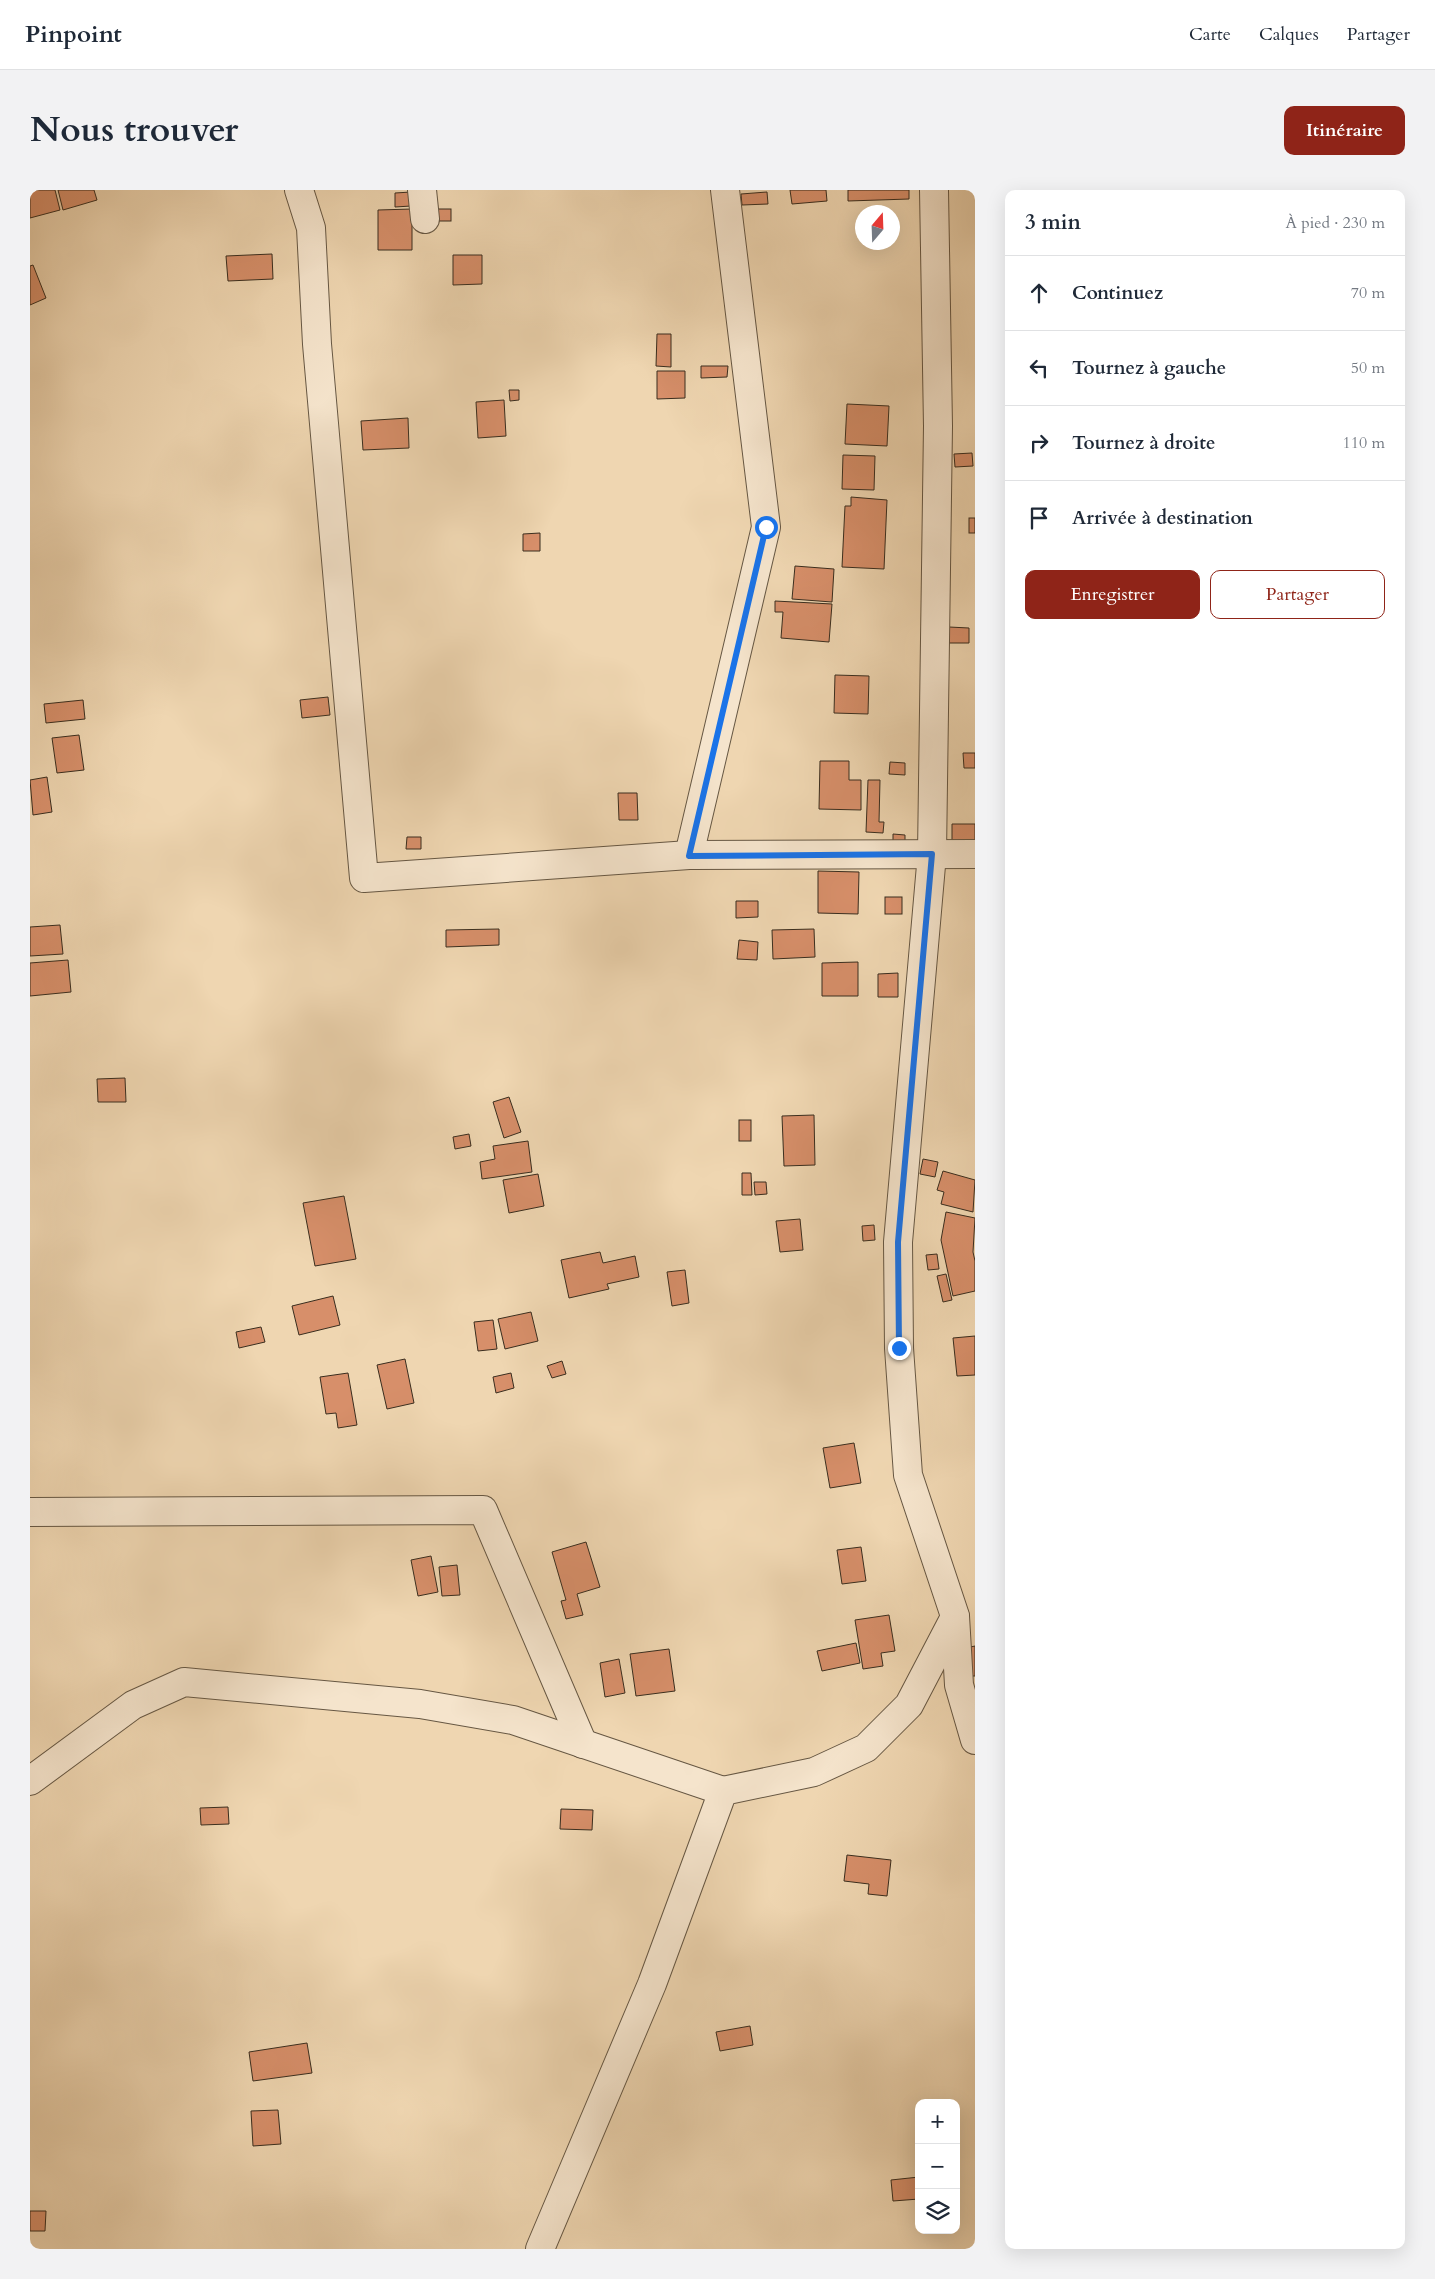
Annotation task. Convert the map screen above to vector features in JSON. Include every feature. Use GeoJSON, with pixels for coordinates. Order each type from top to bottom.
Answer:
{"type":"FeatureCollection","features":[{"type":"Feature","properties":{"kind":"street"},"geometry":{"type":"LineString","coordinates":[[300,190],[310,228],[318,354],[364,878],[689,856],[975,854]]}},
{"type":"Feature","properties":{"kind":"street"},"geometry":{"type":"LineString","coordinates":[[422,190],[425,219]]}},
{"type":"Feature","properties":{"kind":"street"},"geometry":{"type":"LineString","coordinates":[[689,856],[766,527],[725,190]]}},
{"type":"Feature","properties":{"kind":"street"},"geometry":{"type":"LineString","coordinates":[[934,190],[938,426],[932,854],[898,1242],[899,1348],[908,1475],[955,1616],[959,1685],[975,1740]]}},
{"type":"Feature","properties":{"kind":"street"},"geometry":{"type":"LineString","coordinates":[[30,1512],[483,1510],[583,1744]]}},
{"type":"Feature","properties":{"kind":"street"},"geometry":{"type":"LineString","coordinates":[[30,1781],[133,1705],[184,1682],[420,1704],[512,1720],[723,1791],[814,1772],[866,1748],[909,1705],[955,1616]]}},
{"type":"Feature","properties":{"kind":"street"},"geometry":{"type":"LineString","coordinates":[[540,2249],[652,1984],[723,1791]]}},
{"type":"Feature","properties":{"kind":"building"},"geometry":{"type":"Polygon","coordinates":[[[30,190],[55,190],[60,210],[30,218],[30,190]]]}},
{"type":"Feature","properties":{"kind":"building"},"geometry":{"type":"Polygon","coordinates":[[[58,190],[94,190],[97,200],[63,210],[58,190]]]}},
{"type":"Feature","properties":{"kind":"building"},"geometry":{"type":"Polygon","coordinates":[[[790,190],[826,190],[827,201],[792,204],[790,190]]]}},
{"type":"Feature","properties":{"kind":"building"},"geometry":{"type":"Polygon","coordinates":[[[848,190],[909,190],[909,199],[848,201],[848,190]]]}},
{"type":"Feature","properties":{"kind":"building"},"geometry":{"type":"Polygon","coordinates":[[[411,192],[411,206],[395,207],[395,193],[411,192]]]}},
{"type":"Feature","properties":{"kind":"building"},"geometry":{"type":"Polygon","coordinates":[[[767,192],[768,204],[742,205],[741,194],[767,192]]]}},
{"type":"Feature","properties":{"kind":"building"},"geometry":{"type":"Polygon","coordinates":[[[412,209],[412,250],[378,250],[378,210],[412,209]]]}},
{"type":"Feature","properties":{"kind":"building"},"geometry":{"type":"Polygon","coordinates":[[[434,209],[451,209],[451,221],[434,221],[434,209]]]}},
{"type":"Feature","properties":{"kind":"building"},"geometry":{"type":"Polygon","coordinates":[[[272,254],[273,279],[228,281],[226,256],[272,254]]]}},
{"type":"Feature","properties":{"kind":"building"},"geometry":{"type":"Polygon","coordinates":[[[453,255],[482,255],[482,284],[453,285],[453,255]]]}},
{"type":"Feature","properties":{"kind":"building"},"geometry":{"type":"Polygon","coordinates":[[[33,265],[46,298],[30,305],[30,266],[33,265]]]}},
{"type":"Feature","properties":{"kind":"building"},"geometry":{"type":"Polygon","coordinates":[[[657,334],[671,334],[671,367],[656,366],[657,334]]]}},
{"type":"Feature","properties":{"kind":"building"},"geometry":{"type":"Polygon","coordinates":[[[701,366],[728,366],[727,377],[701,378],[701,366]]]}},
{"type":"Feature","properties":{"kind":"building"},"geometry":{"type":"Polygon","coordinates":[[[657,371],[685,371],[685,398],[657,399],[657,371]]]}},
{"type":"Feature","properties":{"kind":"building"},"geometry":{"type":"Polygon","coordinates":[[[509,390],[519,390],[519,400],[510,401],[509,390]]]}},
{"type":"Feature","properties":{"kind":"building"},"geometry":{"type":"Polygon","coordinates":[[[504,400],[506,436],[478,438],[476,402],[504,400]]]}},
{"type":"Feature","properties":{"kind":"building"},"geometry":{"type":"Polygon","coordinates":[[[847,404],[889,406],[887,446],[845,444],[847,404]]]}},
{"type":"Feature","properties":{"kind":"building"},"geometry":{"type":"Polygon","coordinates":[[[408,418],[409,448],[363,450],[361,421],[408,418]]]}},
{"type":"Feature","properties":{"kind":"building"},"geometry":{"type":"Polygon","coordinates":[[[972,453],[973,466],[955,467],[954,454],[972,453]]]}},
{"type":"Feature","properties":{"kind":"building"},"geometry":{"type":"Polygon","coordinates":[[[843,455],[875,456],[874,490],[842,489],[843,455]]]}},
{"type":"Feature","properties":{"kind":"building"},"geometry":{"type":"Polygon","coordinates":[[[851,497],[887,500],[884,569],[842,567],[845,506],[851,506],[851,497]]]}},
{"type":"Feature","properties":{"kind":"building"},"geometry":{"type":"Polygon","coordinates":[[[969,518],[975,518],[975,533],[969,533],[969,518]]]}},
{"type":"Feature","properties":{"kind":"building"},"geometry":{"type":"Polygon","coordinates":[[[540,533],[540,551],[523,551],[523,534],[540,533]]]}},
{"type":"Feature","properties":{"kind":"building"},"geometry":{"type":"Polygon","coordinates":[[[795,566],[834,569],[832,602],[792,599],[795,566]]]}},
{"type":"Feature","properties":{"kind":"building"},"geometry":{"type":"Polygon","coordinates":[[[775,601],[832,604],[829,642],[781,638],[783,612],[775,612],[775,601]]]}},
{"type":"Feature","properties":{"kind":"building"},"geometry":{"type":"Polygon","coordinates":[[[949,627],[969,628],[969,643],[949,643],[949,627]]]}},
{"type":"Feature","properties":{"kind":"building"},"geometry":{"type":"Polygon","coordinates":[[[835,675],[869,676],[868,714],[834,713],[835,675]]]}},
{"type":"Feature","properties":{"kind":"building"},"geometry":{"type":"Polygon","coordinates":[[[328,697],[330,715],[302,718],[300,700],[328,697]]]}},
{"type":"Feature","properties":{"kind":"building"},"geometry":{"type":"Polygon","coordinates":[[[83,700],[85,719],[46,723],[44,704],[83,700]]]}},
{"type":"Feature","properties":{"kind":"building"},"geometry":{"type":"Polygon","coordinates":[[[79,735],[84,770],[57,773],[52,738],[79,735]]]}},
{"type":"Feature","properties":{"kind":"building"},"geometry":{"type":"Polygon","coordinates":[[[963,753],[975,753],[975,768],[964,768],[963,753]]]}},
{"type":"Feature","properties":{"kind":"building"},"geometry":{"type":"Polygon","coordinates":[[[820,761],[849,761],[849,780],[861,780],[861,810],[819,809],[820,761]]]}},
{"type":"Feature","properties":{"kind":"building"},"geometry":{"type":"Polygon","coordinates":[[[890,762],[905,763],[905,775],[889,774],[890,762]]]}},
{"type":"Feature","properties":{"kind":"building"},"geometry":{"type":"Polygon","coordinates":[[[47,777],[52,812],[33,815],[30,780],[47,777]]]}},
{"type":"Feature","properties":{"kind":"building"},"geometry":{"type":"Polygon","coordinates":[[[868,780],[880,780],[879,822],[884,822],[883,833],[866,832],[868,780]]]}},
{"type":"Feature","properties":{"kind":"building"},"geometry":{"type":"Polygon","coordinates":[[[618,793],[637,793],[638,820],[619,820],[618,793]]]}},
{"type":"Feature","properties":{"kind":"building"},"geometry":{"type":"Polygon","coordinates":[[[952,824],[975,824],[975,842],[952,843],[952,824]]]}},
{"type":"Feature","properties":{"kind":"building"},"geometry":{"type":"Polygon","coordinates":[[[893,834],[905,835],[905,845],[893,845],[893,834]]]}},
{"type":"Feature","properties":{"kind":"building"},"geometry":{"type":"Polygon","coordinates":[[[407,837],[421,837],[421,849],[406,849],[407,837]]]}},
{"type":"Feature","properties":{"kind":"building"},"geometry":{"type":"Polygon","coordinates":[[[818,871],[859,872],[858,914],[818,913],[818,871]]]}},
{"type":"Feature","properties":{"kind":"building"},"geometry":{"type":"Polygon","coordinates":[[[885,897],[902,897],[902,914],[885,914],[885,897]]]}},
{"type":"Feature","properties":{"kind":"building"},"geometry":{"type":"Polygon","coordinates":[[[736,901],[758,901],[758,917],[736,918],[736,901]]]}},
{"type":"Feature","properties":{"kind":"building"},"geometry":{"type":"Polygon","coordinates":[[[60,925],[63,954],[30,956],[30,927],[60,925]]]}},
{"type":"Feature","properties":{"kind":"building"},"geometry":{"type":"Polygon","coordinates":[[[499,929],[499,945],[446,947],[446,930],[499,929]]]}},
{"type":"Feature","properties":{"kind":"building"},"geometry":{"type":"Polygon","coordinates":[[[814,929],[815,957],[773,959],[772,930],[814,929]]]}},
{"type":"Feature","properties":{"kind":"building"},"geometry":{"type":"Polygon","coordinates":[[[739,940],[758,942],[757,960],[737,959],[739,940]]]}},
{"type":"Feature","properties":{"kind":"building"},"geometry":{"type":"Polygon","coordinates":[[[68,960],[71,992],[30,996],[30,963],[68,960]]]}},
{"type":"Feature","properties":{"kind":"building"},"geometry":{"type":"Polygon","coordinates":[[[858,962],[858,996],[822,996],[822,963],[858,962]]]}},
{"type":"Feature","properties":{"kind":"building"},"geometry":{"type":"Polygon","coordinates":[[[898,973],[898,997],[878,997],[878,974],[898,973]]]}},
{"type":"Feature","properties":{"kind":"building"},"geometry":{"type":"Polygon","coordinates":[[[125,1078],[126,1102],[98,1102],[97,1079],[125,1078]]]}},
{"type":"Feature","properties":{"kind":"building"},"geometry":{"type":"Polygon","coordinates":[[[509,1097],[521,1132],[504,1138],[493,1102],[509,1097]]]}},
{"type":"Feature","properties":{"kind":"building"},"geometry":{"type":"Polygon","coordinates":[[[814,1115],[815,1165],[784,1166],[782,1116],[814,1115]]]}},
{"type":"Feature","properties":{"kind":"building"},"geometry":{"type":"Polygon","coordinates":[[[739,1120],[751,1120],[751,1141],[739,1141],[739,1120]]]}},
{"type":"Feature","properties":{"kind":"building"},"geometry":{"type":"Polygon","coordinates":[[[469,1134],[471,1146],[455,1149],[453,1137],[469,1134]]]}},
{"type":"Feature","properties":{"kind":"building"},"geometry":{"type":"Polygon","coordinates":[[[528,1141],[532,1172],[482,1179],[480,1162],[495,1159],[493,1146],[528,1141]]]}},
{"type":"Feature","properties":{"kind":"building"},"geometry":{"type":"Polygon","coordinates":[[[923,1159],[938,1162],[935,1177],[920,1174],[923,1159]]]}},
{"type":"Feature","properties":{"kind":"building"},"geometry":{"type":"Polygon","coordinates":[[[943,1171],[975,1180],[973,1212],[941,1204],[944,1192],[937,1190],[943,1171]]]}},
{"type":"Feature","properties":{"kind":"building"},"geometry":{"type":"Polygon","coordinates":[[[742,1173],[751,1173],[752,1195],[742,1195],[742,1173]]]}},
{"type":"Feature","properties":{"kind":"building"},"geometry":{"type":"Polygon","coordinates":[[[538,1174],[544,1206],[509,1213],[503,1180],[538,1174]]]}},
{"type":"Feature","properties":{"kind":"building"},"geometry":{"type":"Polygon","coordinates":[[[754,1182],[766,1182],[767,1194],[755,1195],[754,1182]]]}},
{"type":"Feature","properties":{"kind":"building"},"geometry":{"type":"Polygon","coordinates":[[[344,1196],[356,1259],[315,1266],[303,1203],[344,1196]]]}},
{"type":"Feature","properties":{"kind":"building"},"geometry":{"type":"Polygon","coordinates":[[[946,1212],[975,1218],[973,1252],[975,1261],[975,1291],[953,1296],[941,1240],[946,1212]]]}},
{"type":"Feature","properties":{"kind":"building"},"geometry":{"type":"Polygon","coordinates":[[[800,1219],[803,1250],[780,1252],[776,1221],[800,1219]]]}},
{"type":"Feature","properties":{"kind":"building"},"geometry":{"type":"Polygon","coordinates":[[[874,1225],[875,1240],[863,1241],[862,1226],[874,1225]]]}},
{"type":"Feature","properties":{"kind":"building"},"geometry":{"type":"Polygon","coordinates":[[[600,1252],[603,1263],[635,1256],[639,1277],[607,1284],[609,1289],[569,1298],[561,1260],[600,1252]]]}},
{"type":"Feature","properties":{"kind":"building"},"geometry":{"type":"Polygon","coordinates":[[[937,1254],[939,1269],[928,1270],[926,1255],[937,1254]]]}},
{"type":"Feature","properties":{"kind":"building"},"geometry":{"type":"Polygon","coordinates":[[[685,1270],[689,1303],[672,1306],[667,1272],[685,1270]]]}},
{"type":"Feature","properties":{"kind":"building"},"geometry":{"type":"Polygon","coordinates":[[[946,1274],[952,1300],[943,1302],[937,1276],[946,1274]]]}},
{"type":"Feature","properties":{"kind":"building"},"geometry":{"type":"Polygon","coordinates":[[[333,1296],[340,1325],[299,1335],[292,1306],[333,1296]]]}},
{"type":"Feature","properties":{"kind":"building"},"geometry":{"type":"Polygon","coordinates":[[[531,1312],[538,1341],[505,1349],[498,1319],[531,1312]]]}},
{"type":"Feature","properties":{"kind":"building"},"geometry":{"type":"Polygon","coordinates":[[[493,1320],[497,1349],[478,1351],[474,1322],[493,1320]]]}},
{"type":"Feature","properties":{"kind":"building"},"geometry":{"type":"Polygon","coordinates":[[[261,1327],[265,1342],[239,1348],[236,1332],[261,1327]]]}},
{"type":"Feature","properties":{"kind":"building"},"geometry":{"type":"Polygon","coordinates":[[[975,1336],[975,1375],[957,1376],[953,1338],[975,1336]]]}},
{"type":"Feature","properties":{"kind":"building"},"geometry":{"type":"Polygon","coordinates":[[[405,1359],[414,1403],[387,1409],[377,1365],[405,1359]]]}},
{"type":"Feature","properties":{"kind":"building"},"geometry":{"type":"Polygon","coordinates":[[[562,1361],[566,1374],[552,1378],[547,1366],[562,1361]]]}},
{"type":"Feature","properties":{"kind":"building"},"geometry":{"type":"Polygon","coordinates":[[[348,1373],[357,1425],[338,1428],[336,1413],[326,1414],[320,1377],[348,1373]]]}},
{"type":"Feature","properties":{"kind":"building"},"geometry":{"type":"Polygon","coordinates":[[[511,1373],[514,1388],[496,1393],[493,1377],[511,1373]]]}},
{"type":"Feature","properties":{"kind":"building"},"geometry":{"type":"Polygon","coordinates":[[[854,1443],[861,1483],[830,1488],[823,1448],[854,1443]]]}},
{"type":"Feature","properties":{"kind":"building"},"geometry":{"type":"Polygon","coordinates":[[[586,1542],[600,1587],[577,1594],[583,1615],[566,1619],[561,1601],[566,1600],[552,1552],[586,1542]]]}},
{"type":"Feature","properties":{"kind":"building"},"geometry":{"type":"Polygon","coordinates":[[[861,1547],[866,1581],[842,1584],[837,1550],[861,1547]]]}},
{"type":"Feature","properties":{"kind":"building"},"geometry":{"type":"Polygon","coordinates":[[[431,1556],[438,1592],[418,1596],[411,1560],[431,1556]]]}},
{"type":"Feature","properties":{"kind":"building"},"geometry":{"type":"Polygon","coordinates":[[[457,1565],[460,1595],[442,1596],[439,1567],[457,1565]]]}},
{"type":"Feature","properties":{"kind":"building"},"geometry":{"type":"Polygon","coordinates":[[[889,1615],[895,1651],[881,1653],[883,1666],[863,1669],[855,1620],[889,1615]]]}},
{"type":"Feature","properties":{"kind":"building"},"geometry":{"type":"Polygon","coordinates":[[[856,1643],[860,1663],[822,1671],[817,1651],[856,1643]]]}},
{"type":"Feature","properties":{"kind":"building"},"geometry":{"type":"Polygon","coordinates":[[[975,1646],[975,1676],[971,1676],[966,1648],[975,1646]]]}},
{"type":"Feature","properties":{"kind":"building"},"geometry":{"type":"Polygon","coordinates":[[[669,1649],[675,1691],[636,1696],[630,1654],[669,1649]]]}},
{"type":"Feature","properties":{"kind":"building"},"geometry":{"type":"Polygon","coordinates":[[[619,1659],[625,1693],[605,1697],[600,1663],[619,1659]]]}},
{"type":"Feature","properties":{"kind":"building"},"geometry":{"type":"Polygon","coordinates":[[[228,1807],[229,1824],[201,1825],[200,1808],[228,1807]]]}},
{"type":"Feature","properties":{"kind":"building"},"geometry":{"type":"Polygon","coordinates":[[[561,1809],[593,1810],[592,1830],[560,1829],[561,1809]]]}},
{"type":"Feature","properties":{"kind":"building"},"geometry":{"type":"Polygon","coordinates":[[[847,1855],[891,1860],[887,1896],[868,1894],[869,1884],[844,1881],[847,1855]]]}},
{"type":"Feature","properties":{"kind":"building"},"geometry":{"type":"Polygon","coordinates":[[[750,2026],[753,2045],[720,2051],[716,2032],[750,2026]]]}},
{"type":"Feature","properties":{"kind":"building"},"geometry":{"type":"Polygon","coordinates":[[[307,2043],[312,2073],[253,2081],[249,2052],[307,2043]]]}},
{"type":"Feature","properties":{"kind":"building"},"geometry":{"type":"Polygon","coordinates":[[[278,2110],[281,2144],[253,2146],[251,2111],[278,2110]]]}},
{"type":"Feature","properties":{"kind":"building"},"geometry":{"type":"Polygon","coordinates":[[[915,2177],[915,2199],[893,2201],[891,2180],[915,2177]]]}},
{"type":"Feature","properties":{"kind":"building"},"geometry":{"type":"Polygon","coordinates":[[[30,2211],[46,2211],[45,2231],[30,2231],[30,2211]]]}},
{"type":"Feature","properties":{"kind":"route"},"geometry":{"type":"LineString","coordinates":[[766,527],[689,856],[932,854],[898,1242],[899,1348]]}}]}
